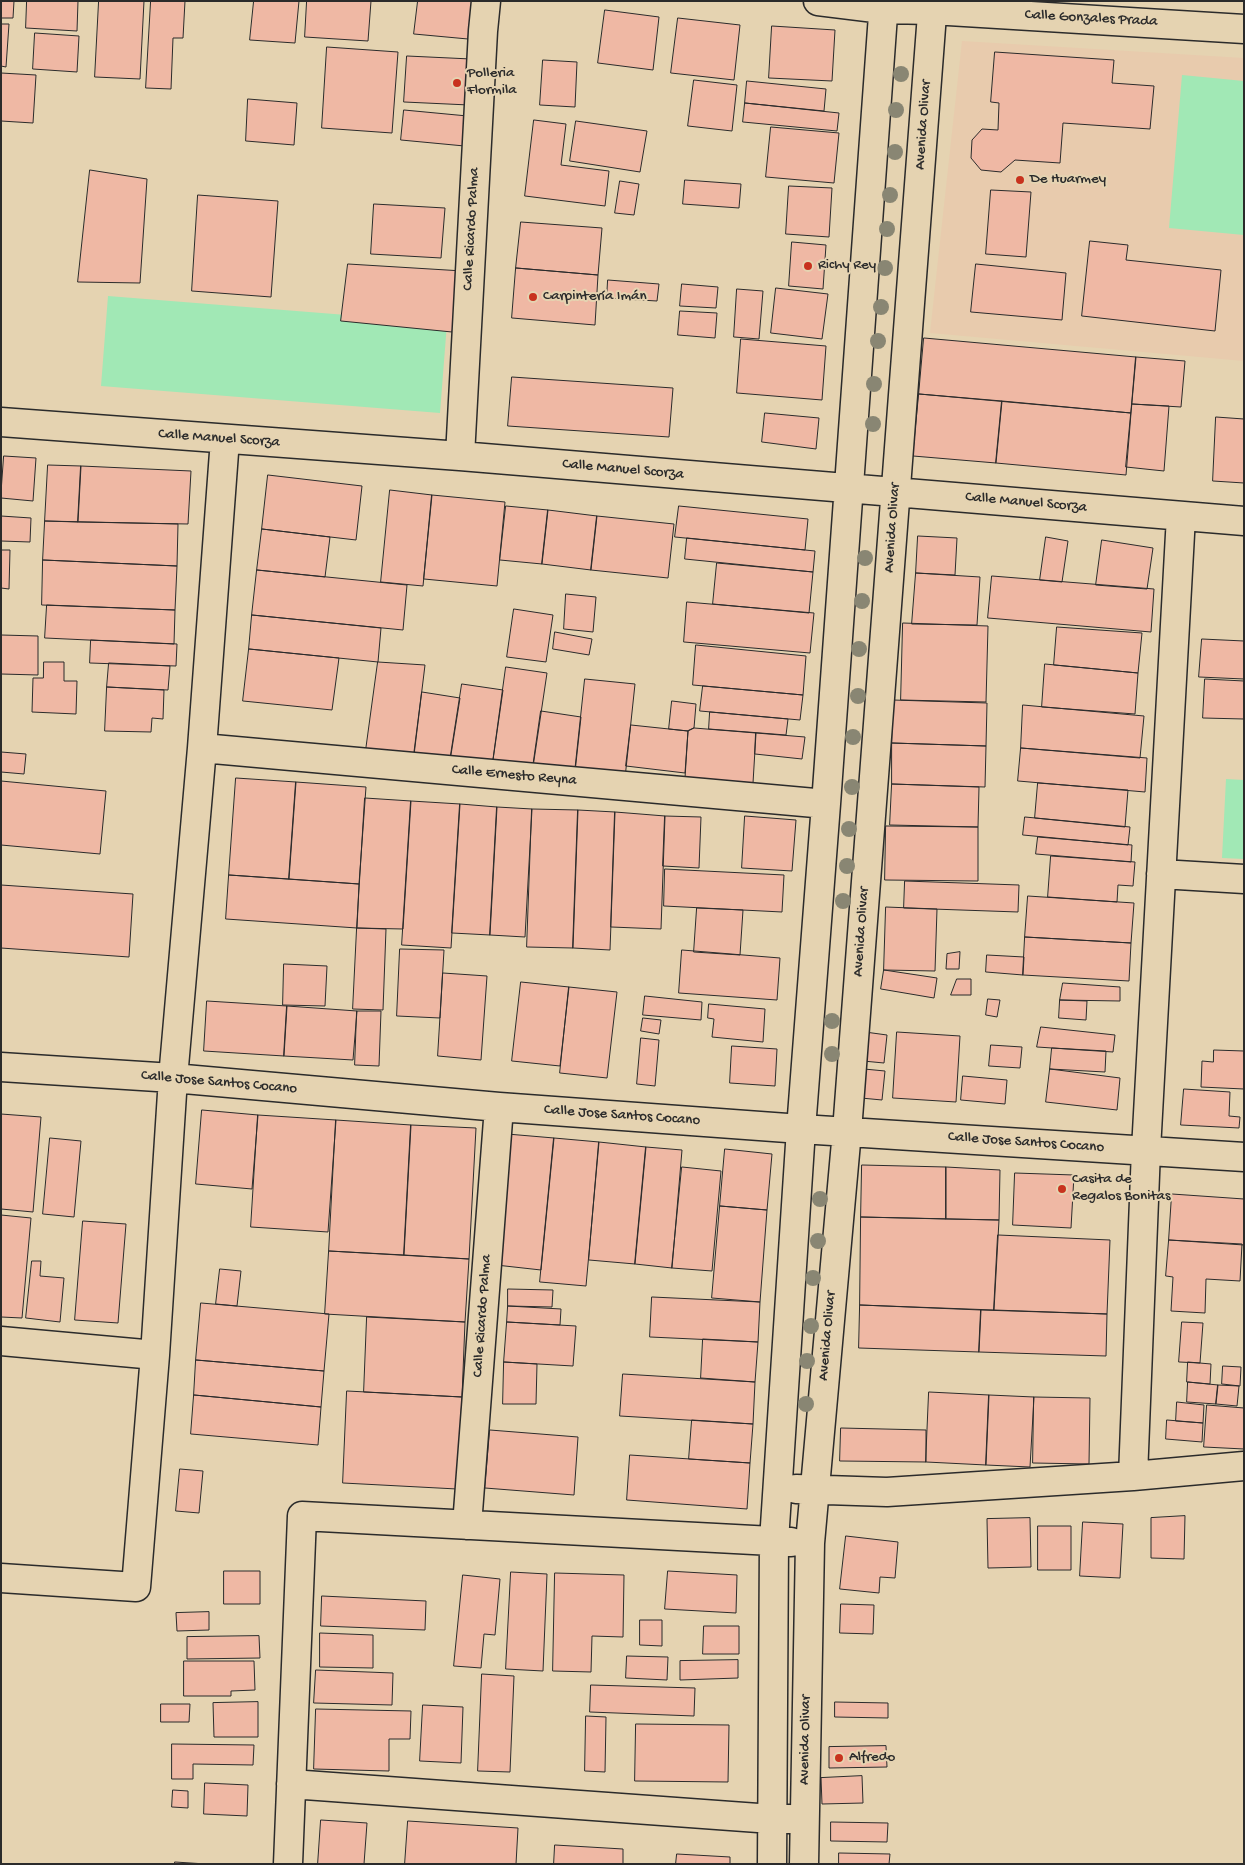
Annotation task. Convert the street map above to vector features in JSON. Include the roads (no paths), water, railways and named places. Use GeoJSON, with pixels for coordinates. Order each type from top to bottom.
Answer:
{"type":"FeatureCollection","features":[{"type":"Feature","properties":{"kind":"street","name":"Calle Ricardo Palma"},"geometry":{"type":"LineString","coordinates":[[460,456],[486,1]]}},
{"type":"Feature","properties":{"kind":"street","name":"Calle Gonzales Prada"},"geometry":{"type":"LineString","coordinates":[[818,1],[933,6],[1244,29]]}},
{"type":"Feature","properties":{"kind":"street"},"geometry":{"type":"LineString","coordinates":[[772,1864],[774,1541],[779,1488],[801,1129],[884,5]]}},
{"type":"Feature","properties":{"kind":"street","name":"Avenida Olivar"},"geometry":{"type":"LineString","coordinates":[[804,1864],[810,1543],[847,1131],[933,6]]}},
{"type":"Feature","properties":{"kind":"street","name":"Calle Manuel Scorza"},"geometry":{"type":"LineString","coordinates":[[1,422],[460,456],[1244,521]]}},
{"type":"Feature","properties":{"kind":"street"},"geometry":{"type":"LineString","coordinates":[[1,1578],[136,1587],[155,1355],[173,1078],[202,748],[224,439]]}},
{"type":"Feature","properties":{"kind":"street"},"geometry":{"type":"LineString","coordinates":[[1133,1476],[1146,1150],[1181,516]]}},
{"type":"Feature","properties":{"kind":"street","name":"Calle Ernesto Reyna"},"geometry":{"type":"LineString","coordinates":[[202,748],[826,804]]}},
{"type":"Feature","properties":{"kind":"street"},"geometry":{"type":"LineString","coordinates":[[1161,874],[1244,879]]}},
{"type":"Feature","properties":{"kind":"street","name":"Calle Jose Santos Cocano"},"geometry":{"type":"LineString","coordinates":[[1,1068],[173,1078],[499,1107],[801,1129],[1244,1157]]}},
{"type":"Feature","properties":{"kind":"street","name":"Calle Ricardo Palma"},"geometry":{"type":"LineString","coordinates":[[467,1524],[499,1107]]}},
{"type":"Feature","properties":{"kind":"street"},"geometry":{"type":"LineString","coordinates":[[1,1340],[155,1355]]}},
{"type":"Feature","properties":{"kind":"street"},"geometry":{"type":"LineString","coordinates":[[779,1488],[814,1491],[887,1492],[1133,1476],[1244,1466]]}},
{"type":"Feature","properties":{"kind":"street"},"geometry":{"type":"LineString","coordinates":[[288,1864],[302,1516],[810,1543]]}},
{"type":"Feature","properties":{"kind":"street"},"geometry":{"type":"LineString","coordinates":[[291,1784],[772,1819],[804,1819]]}},
{"type":"Feature","properties":{"kind":"place","name":"Polleria Flormila"},"geometry":{"type":"Point","coordinates":[457,83]}},
{"type":"Feature","properties":{"kind":"place","name":"De Huarmey"},"geometry":{"type":"Point","coordinates":[1020,180]}},
{"type":"Feature","properties":{"kind":"place","name":"Richy Rey"},"geometry":{"type":"Point","coordinates":[808,266]}},
{"type":"Feature","properties":{"kind":"place","name":"Carpintería Imán"},"geometry":{"type":"Point","coordinates":[533,297]}},
{"type":"Feature","properties":{"kind":"place","name":"Casita de Regalos Bonitas"},"geometry":{"type":"Point","coordinates":[1062,1189]}},
{"type":"Feature","properties":{"kind":"place","name":"Alfredo"},"geometry":{"type":"Point","coordinates":[839,1758]}}]}
